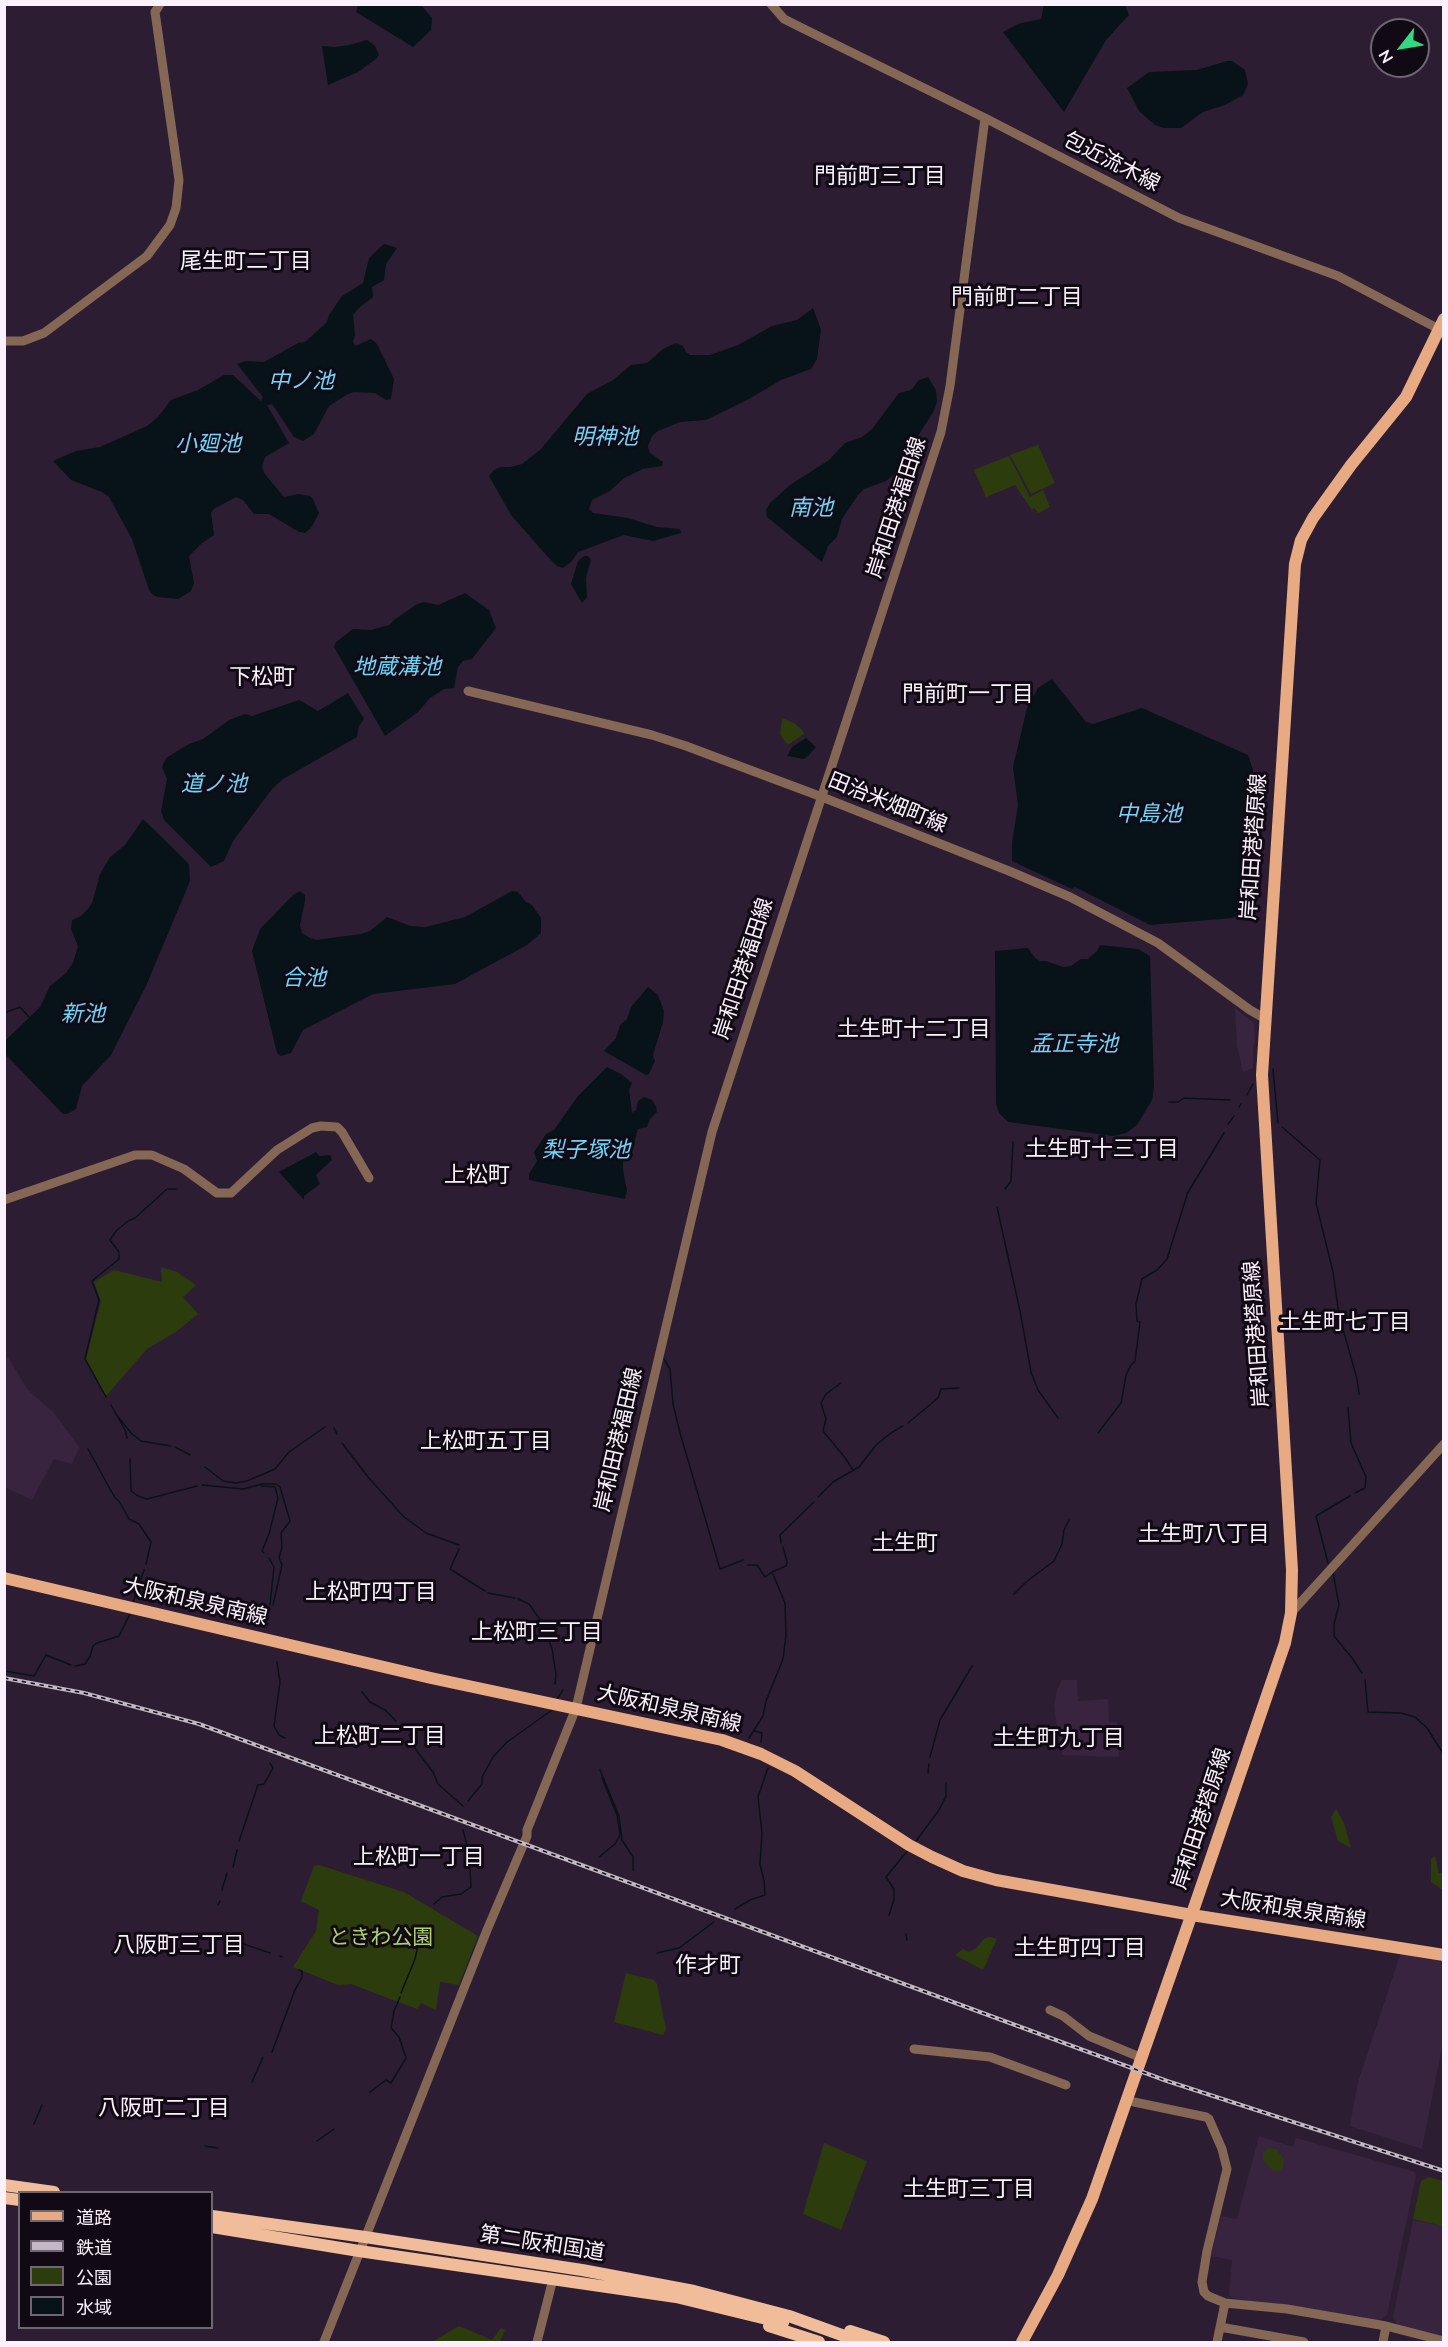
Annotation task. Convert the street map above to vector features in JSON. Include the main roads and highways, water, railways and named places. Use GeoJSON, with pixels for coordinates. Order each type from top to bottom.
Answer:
{"type":"FeatureCollection","features":[{"type":"Feature","properties":{"kind":"highway"},"geometry":{"type":"LineString","coordinates":[[4,2185],[42,2191]]}},
{"type":"Feature","properties":{"kind":"highway","name":"第二阪和国道"},"geometry":{"type":"LineString","coordinates":[[213,2216],[365,2237],[708,2298],[789,2316],[861,2343]]}},
{"type":"Feature","properties":{"kind":"highway","name":"第二阪和国道"},"geometry":{"type":"LineString","coordinates":[[213,2227],[552,2279],[627,2283]]}},
{"type":"Feature","properties":{"kind":"highway"},"geometry":{"type":"LineString","coordinates":[[819,2343],[721,2312],[638,2295],[627,2283],[641,2277],[735,2294],[812,2317],[884,2343]]}},
{"type":"Feature","properties":{"kind":"highway","name":"第二阪和国道"},"geometry":{"type":"LineString","coordinates":[[708,2298],[841,2343]]}},
{"type":"Feature","properties":{"kind":"main road","name":"岸和田港塔原線"},"geometry":{"type":"LineString","coordinates":[[1022,2343],[1078,2233],[1192,1916],[1265,1696],[1280,1660],[1291,1613],[1292,1559],[1262,1075],[1294,564],[1298,548],[1312,518],[1406,397],[1441,332],[1443,319]]}},
{"type":"Feature","properties":{"kind":"main road","name":"大阪和泉泉南線"},"geometry":{"type":"LineString","coordinates":[[4,1578],[431,1678],[715,1738],[761,1754],[816,1784],[909,1845],[963,1871],[1047,1891],[1443,1955]]}},
{"type":"Feature","properties":{"kind":"water"},"geometry":{"type":"Polygon","coordinates":[[[358,5],[421,5],[432,18],[431,30],[413,47],[356,12],[358,5]]]}},
{"type":"Feature","properties":{"kind":"water"},"geometry":{"type":"Polygon","coordinates":[[[1044,5],[1125,5],[1129,15],[1106,40],[1064,112],[1003,32],[1018,24],[1041,19],[1044,5]]]}},
{"type":"Feature","properties":{"kind":"water"},"geometry":{"type":"Polygon","coordinates":[[[367,40],[375,46],[379,55],[376,59],[358,72],[328,85],[322,46],[335,47],[367,40]]]}},
{"type":"Feature","properties":{"kind":"water"},"geometry":{"type":"Polygon","coordinates":[[[1232,61],[1245,70],[1248,84],[1243,95],[1225,105],[1203,112],[1181,128],[1164,128],[1155,125],[1139,111],[1127,88],[1149,72],[1197,70],[1232,61]]]}},
{"type":"Feature","properties":{"kind":"water","name":"小廻池"},"geometry":{"type":"Polygon","coordinates":[[[384,244],[397,248],[386,264],[384,280],[372,287],[373,297],[353,315],[355,335],[353,342],[355,346],[371,339],[377,344],[394,379],[391,399],[386,400],[375,393],[348,394],[329,406],[314,434],[303,441],[294,437],[272,404],[267,405],[289,443],[265,457],[262,466],[264,473],[284,497],[299,494],[310,496],[313,499],[319,513],[311,528],[305,533],[299,532],[269,514],[254,514],[243,500],[236,497],[214,509],[211,513],[214,535],[189,556],[194,583],[191,591],[178,599],[153,595],[149,590],[132,539],[109,497],[71,480],[53,461],[76,451],[100,447],[147,426],[158,417],[171,400],[198,390],[224,375],[233,375],[261,401],[263,397],[237,364],[246,361],[264,362],[298,343],[305,342],[327,322],[342,296],[363,283],[369,258],[384,244]]]}},
{"type":"Feature","properties":{"kind":"water","name":"明神池"},"geometry":{"type":"Polygon","coordinates":[[[813,308],[821,330],[817,359],[811,369],[781,380],[706,420],[680,422],[658,431],[652,436],[648,446],[650,453],[663,462],[662,466],[643,469],[624,478],[610,491],[592,500],[589,509],[593,513],[628,518],[657,527],[680,529],[681,533],[653,541],[624,535],[578,552],[563,568],[557,566],[546,555],[511,515],[489,476],[501,467],[522,464],[541,449],[587,394],[613,380],[631,365],[647,363],[663,349],[676,343],[683,346],[690,355],[710,355],[738,345],[772,326],[797,320],[813,308]]]}},
{"type":"Feature","properties":{"kind":"water","name":"南池"},"geometry":{"type":"Polygon","coordinates":[[[928,377],[936,390],[937,401],[934,411],[892,476],[886,481],[864,489],[858,495],[842,519],[837,537],[828,546],[822,562],[767,517],[766,510],[770,503],[790,485],[829,460],[845,443],[862,437],[872,429],[899,393],[911,390],[919,380],[928,377]]]}},
{"type":"Feature","properties":{"kind":"water"},"geometry":{"type":"Polygon","coordinates":[[[588,556],[591,560],[586,578],[587,597],[582,603],[571,584],[578,561],[588,556]]]}},
{"type":"Feature","properties":{"kind":"water","name":"地蔵溝池"},"geometry":{"type":"Polygon","coordinates":[[[465,593],[489,610],[496,628],[472,659],[463,661],[458,667],[454,688],[444,689],[430,698],[418,712],[385,736],[334,647],[336,642],[353,629],[371,630],[389,625],[417,604],[424,602],[438,605],[465,593]]]}},
{"type":"Feature","properties":{"kind":"water","name":"中島池"},"geometry":{"type":"Polygon","coordinates":[[[1052,679],[1086,722],[1093,724],[1142,708],[1248,755],[1253,770],[1240,911],[1233,918],[1150,925],[1075,887],[1072,889],[1012,861],[1012,843],[1018,805],[1013,767],[1027,708],[1038,688],[1052,679]]]}},
{"type":"Feature","properties":{"kind":"water","name":"道ノ池"},"geometry":{"type":"Polygon","coordinates":[[[348,693],[364,719],[359,726],[357,737],[283,779],[272,789],[233,841],[224,861],[211,867],[164,820],[161,811],[167,779],[162,767],[166,758],[189,744],[203,739],[229,720],[245,714],[252,716],[299,700],[318,711],[348,693]]]}},
{"type":"Feature","properties":{"kind":"water"},"geometry":{"type":"Polygon","coordinates":[[[806,738],[816,747],[809,755],[804,759],[787,756],[792,747],[806,738]]]}},
{"type":"Feature","properties":{"kind":"water","name":"新池"},"geometry":{"type":"Polygon","coordinates":[[[143,819],[189,864],[190,881],[146,986],[111,1055],[82,1086],[76,1109],[63,1114],[5,1054],[5,1041],[40,1007],[50,986],[66,973],[73,963],[78,946],[71,929],[72,920],[81,916],[92,903],[100,874],[110,857],[125,845],[143,819]]]}},
{"type":"Feature","properties":{"kind":"water","name":"合池"},"geometry":{"type":"Polygon","coordinates":[[[300,891],[305,895],[300,925],[302,933],[316,940],[361,934],[370,931],[387,917],[410,926],[425,927],[465,917],[512,891],[518,892],[526,902],[532,905],[541,918],[541,933],[527,945],[455,984],[373,994],[303,1030],[291,1053],[281,1056],[277,1053],[252,951],[260,929],[293,895],[300,891]]]}},
{"type":"Feature","properties":{"kind":"water","name":"孟正寺池"},"geometry":{"type":"Polygon","coordinates":[[[1100,945],[1138,949],[1150,956],[1154,1087],[1152,1100],[1137,1125],[1126,1133],[1113,1136],[1008,1122],[999,1113],[996,1104],[995,951],[1028,948],[1040,961],[1063,967],[1071,966],[1081,959],[1088,959],[1100,945]]]}},
{"type":"Feature","properties":{"kind":"water"},"geometry":{"type":"Polygon","coordinates":[[[648,987],[658,995],[664,1011],[653,1055],[655,1061],[649,1074],[646,1075],[604,1051],[616,1038],[620,1025],[627,1019],[631,1007],[648,987]]]}},
{"type":"Feature","properties":{"kind":"water","name":"梨子塚池"},"geometry":{"type":"Polygon","coordinates":[[[607,1067],[632,1083],[629,1090],[632,1113],[636,1110],[638,1101],[644,1097],[652,1100],[657,1112],[650,1119],[647,1127],[638,1129],[634,1143],[623,1158],[627,1190],[625,1199],[529,1180],[529,1174],[537,1161],[534,1152],[546,1134],[554,1130],[578,1096],[607,1067]]]}},
{"type":"Feature","properties":{"kind":"water"},"geometry":{"type":"Polygon","coordinates":[[[316,1152],[319,1156],[330,1155],[332,1160],[316,1175],[320,1184],[304,1196],[304,1200],[279,1172],[316,1152]]]}},
{"type":"Feature","properties":{"kind":"waterway"},"geometry":{"type":"LineString","coordinates":[[4,1013],[20,1007],[29,1017]]}},
{"type":"Feature","properties":{"kind":"waterway"},"geometry":{"type":"LineString","coordinates":[[1273,1069],[1278,1123]]}},
{"type":"Feature","properties":{"kind":"waterway"},"geometry":{"type":"LineString","coordinates":[[1247,1095],[1253,1084]]}},
{"type":"Feature","properties":{"kind":"waterway"},"geometry":{"type":"LineString","coordinates":[[1169,1102],[1178,1102],[1184,1098],[1230,1100]]}},
{"type":"Feature","properties":{"kind":"waterway"},"geometry":{"type":"LineString","coordinates":[[1228,1124],[1234,1116]]}},
{"type":"Feature","properties":{"kind":"waterway"},"geometry":{"type":"LineString","coordinates":[[1282,1127],[1320,1160],[1316,1203],[1333,1272],[1339,1315],[1359,1394]]}},
{"type":"Feature","properties":{"kind":"waterway"},"geometry":{"type":"LineString","coordinates":[[1187,1194],[1224,1133]]}},
{"type":"Feature","properties":{"kind":"waterway"},"geometry":{"type":"LineString","coordinates":[[1005,1189],[1011,1181],[1013,1142]]}},
{"type":"Feature","properties":{"kind":"waterway"},"geometry":{"type":"LineString","coordinates":[[106,1397],[85,1359],[99,1300],[92,1281],[119,1259],[119,1252],[110,1240],[116,1231],[135,1218],[167,1189],[176,1189]]}},
{"type":"Feature","properties":{"kind":"waterway"},"geometry":{"type":"LineString","coordinates":[[1098,1433],[1121,1403],[1126,1375],[1135,1361],[1140,1322],[1137,1321],[1136,1304],[1142,1279],[1157,1270],[1167,1259],[1187,1195]]}},
{"type":"Feature","properties":{"kind":"waterway"},"geometry":{"type":"LineString","coordinates":[[997,1207],[1031,1372],[1038,1390],[1058,1418]]}},
{"type":"Feature","properties":{"kind":"waterway"},"geometry":{"type":"LineString","coordinates":[[664,1359],[670,1369],[673,1404],[680,1433],[720,1569],[743,1560]]}},
{"type":"Feature","properties":{"kind":"waterway"},"geometry":{"type":"LineString","coordinates":[[841,1383],[826,1394],[821,1403],[826,1419],[823,1431],[853,1470]]}},
{"type":"Feature","properties":{"kind":"waterway"},"geometry":{"type":"LineString","coordinates":[[908,1423],[938,1398],[941,1389],[959,1388]]}},
{"type":"Feature","properties":{"kind":"waterway"},"geometry":{"type":"LineString","coordinates":[[111,1405],[127,1438]]}},
{"type":"Feature","properties":{"kind":"waterway"},"geometry":{"type":"LineString","coordinates":[[1348,1408],[1351,1443],[1366,1477],[1365,1488],[1355,1493]]}},
{"type":"Feature","properties":{"kind":"waterway"},"geometry":{"type":"LineString","coordinates":[[115,1413],[131,1433],[141,1441],[171,1446]]}},
{"type":"Feature","properties":{"kind":"waterway"},"geometry":{"type":"LineString","coordinates":[[818,1497],[833,1482],[859,1467],[876,1445],[903,1426]]}},
{"type":"Feature","properties":{"kind":"waterway"},"geometry":{"type":"LineString","coordinates":[[205,1467],[223,1481],[236,1483],[247,1481],[275,1469],[289,1452],[325,1427]]}},
{"type":"Feature","properties":{"kind":"waterway"},"geometry":{"type":"LineString","coordinates":[[334,1428],[337,1434]]}},
{"type":"Feature","properties":{"kind":"waterway"},"geometry":{"type":"LineString","coordinates":[[342,1443],[368,1477],[404,1517],[426,1533],[459,1545]]}},
{"type":"Feature","properties":{"kind":"waterway"},"geometry":{"type":"LineString","coordinates":[[175,1447],[190,1455]]}},
{"type":"Feature","properties":{"kind":"waterway"},"geometry":{"type":"LineString","coordinates":[[88,1449],[129,1519],[139,1524],[151,1542],[146,1564]]}},
{"type":"Feature","properties":{"kind":"waterway"},"geometry":{"type":"LineString","coordinates":[[130,1459],[131,1491],[138,1496],[147,1499],[197,1486]]}},
{"type":"Feature","properties":{"kind":"waterway"},"geometry":{"type":"LineString","coordinates":[[202,1485],[243,1489],[262,1484],[276,1484],[280,1487],[290,1521],[281,1533],[282,1547],[279,1558],[282,1565],[273,1605]]}},
{"type":"Feature","properties":{"kind":"waterway"},"geometry":{"type":"LineString","coordinates":[[261,1486],[275,1487],[278,1498],[262,1551],[264,1553]]}},
{"type":"Feature","properties":{"kind":"waterway"},"geometry":{"type":"LineString","coordinates":[[1328,1563],[1316,1516],[1350,1496]]}},
{"type":"Feature","properties":{"kind":"waterway"},"geometry":{"type":"LineString","coordinates":[[781,1543],[780,1535],[814,1502]]}},
{"type":"Feature","properties":{"kind":"waterway"},"geometry":{"type":"LineString","coordinates":[[1014,1594],[1054,1561],[1069,1520]]}},
{"type":"Feature","properties":{"kind":"waterway"},"geometry":{"type":"LineString","coordinates":[[749,1738],[763,1716],[766,1701],[783,1659],[786,1635],[785,1603],[772,1572],[786,1566],[783,1547]]}},
{"type":"Feature","properties":{"kind":"waterway"},"geometry":{"type":"LineString","coordinates":[[459,1549],[450,1569],[485,1591]]}},
{"type":"Feature","properties":{"kind":"waterway"},"geometry":{"type":"LineString","coordinates":[[269,1558],[274,1567],[270,1605]]}},
{"type":"Feature","properties":{"kind":"waterway"},"geometry":{"type":"LineString","coordinates":[[748,1565],[757,1565],[765,1577],[772,1572]]}},
{"type":"Feature","properties":{"kind":"waterway"},"geometry":{"type":"LineString","coordinates":[[133,1603],[144,1570]]}},
{"type":"Feature","properties":{"kind":"waterway"},"geometry":{"type":"LineString","coordinates":[[1333,1573],[1339,1605],[1334,1624],[1334,1636],[1362,1673]]}},
{"type":"Feature","properties":{"kind":"waterway"},"geometry":{"type":"LineString","coordinates":[[488,1593],[515,1598]]}},
{"type":"Feature","properties":{"kind":"waterway"},"geometry":{"type":"LineString","coordinates":[[518,1599],[529,1604],[543,1624],[552,1649],[556,1674],[555,1684]]}},
{"type":"Feature","properties":{"kind":"waterway"},"geometry":{"type":"LineString","coordinates":[[75,1666],[85,1664],[93,1646],[97,1643],[119,1636],[131,1612]]}},
{"type":"Feature","properties":{"kind":"waterway"},"geometry":{"type":"LineString","coordinates":[[5,1671],[34,1676],[46,1655],[71,1665]]}},
{"type":"Feature","properties":{"kind":"waterway"},"geometry":{"type":"LineString","coordinates":[[277,1662],[280,1682],[274,1726],[279,1735],[285,1738]]}},
{"type":"Feature","properties":{"kind":"waterway"},"geometry":{"type":"LineString","coordinates":[[930,1757],[940,1720],[972,1666]]}},
{"type":"Feature","properties":{"kind":"waterway"},"geometry":{"type":"LineString","coordinates":[[1365,1680],[1368,1712],[1401,1713],[1415,1717],[1427,1728],[1444,1755]]}},
{"type":"Feature","properties":{"kind":"waterway"},"geometry":{"type":"LineString","coordinates":[[557,1699],[563,1690]]}},
{"type":"Feature","properties":{"kind":"waterway"},"geometry":{"type":"LineString","coordinates":[[362,1692],[370,1702],[385,1710],[396,1721]]}},
{"type":"Feature","properties":{"kind":"waterway"},"geometry":{"type":"LineString","coordinates":[[468,1801],[482,1784],[482,1777],[493,1757],[507,1742],[552,1710]]}},
{"type":"Feature","properties":{"kind":"waterway"},"geometry":{"type":"LineString","coordinates":[[755,1731],[762,1733],[761,1742]]}},
{"type":"Feature","properties":{"kind":"waterway"},"geometry":{"type":"LineString","coordinates":[[409,1735],[416,1750],[433,1772],[438,1784],[463,1806]]}},
{"type":"Feature","properties":{"kind":"waterway"},"geometry":{"type":"LineString","coordinates":[[239,1841],[258,1785],[264,1784],[273,1768],[270,1763]]}},
{"type":"Feature","properties":{"kind":"waterway"},"geometry":{"type":"LineString","coordinates":[[928,1773],[929,1764]]}},
{"type":"Feature","properties":{"kind":"waterway"},"geometry":{"type":"LineString","coordinates":[[735,1909],[750,1900],[765,1895],[760,1864],[762,1833],[758,1797],[768,1768]]}},
{"type":"Feature","properties":{"kind":"waterway"},"geometry":{"type":"LineString","coordinates":[[600,1770],[619,1816],[622,1840],[633,1857],[633,1870]]}},
{"type":"Feature","properties":{"kind":"waterway"},"geometry":{"type":"LineString","coordinates":[[599,1857],[615,1844],[620,1835],[617,1815],[602,1778]]}},
{"type":"Feature","properties":{"kind":"waterway"},"geometry":{"type":"LineString","coordinates":[[916,1841],[939,1810],[946,1796],[946,1783]]}},
{"type":"Feature","properties":{"kind":"waterway"},"geometry":{"type":"LineString","coordinates":[[434,1904],[442,1897],[461,1894],[471,1887],[469,1854],[463,1830]]}},
{"type":"Feature","properties":{"kind":"waterway"},"geometry":{"type":"LineString","coordinates":[[233,1867],[237,1850]]}},
{"type":"Feature","properties":{"kind":"waterway"},"geometry":{"type":"LineString","coordinates":[[889,1915],[894,1899],[894,1889],[886,1877],[908,1850]]}},
{"type":"Feature","properties":{"kind":"waterway"},"geometry":{"type":"LineString","coordinates":[[222,1890],[227,1873]]}},
{"type":"Feature","properties":{"kind":"waterway"},"geometry":{"type":"LineString","coordinates":[[218,1905],[220,1901]]}},
{"type":"Feature","properties":{"kind":"waterway"},"geometry":{"type":"LineString","coordinates":[[657,1953],[679,1948],[714,1922]]}},
{"type":"Feature","properties":{"kind":"waterway"},"geometry":{"type":"LineString","coordinates":[[906,1934],[907,1940]]}},
{"type":"Feature","properties":{"kind":"waterway"},"geometry":{"type":"LineString","coordinates":[[401,1993],[415,1959],[420,1936]]}},
{"type":"Feature","properties":{"kind":"waterway"},"geometry":{"type":"LineString","coordinates":[[235,1941],[270,1953]]}},
{"type":"Feature","properties":{"kind":"waterway"},"geometry":{"type":"LineString","coordinates":[[272,2052],[302,1977],[302,1971],[299,1970]]}},
{"type":"Feature","properties":{"kind":"waterway"},"geometry":{"type":"LineString","coordinates":[[370,2092],[386,2080],[391,2083],[406,2058],[399,2037],[391,2028],[394,2011],[400,1997]]}},
{"type":"Feature","properties":{"kind":"waterway"},"geometry":{"type":"LineString","coordinates":[[252,2082],[263,2057]]}},
{"type":"Feature","properties":{"kind":"waterway"},"geometry":{"type":"LineString","coordinates":[[34,2124],[42,2105]]}},
{"type":"Feature","properties":{"kind":"waterway"},"geometry":{"type":"LineString","coordinates":[[317,2141],[334,2129]]}},
{"type":"Feature","properties":{"kind":"waterway"},"geometry":{"type":"LineString","coordinates":[[205,2146],[218,2148]]}},
{"type":"Feature","properties":{"kind":"railway"},"geometry":{"type":"LineString","coordinates":[[4,1678],[84,1693],[199,1724],[1167,2081],[1444,2171]]}},
{"type":"Feature","properties":{"kind":"district","name":"門前町三丁目"},"geometry":{"type":"Point","coordinates":[880,178]}},
{"type":"Feature","properties":{"kind":"district","name":"尾生町二丁目"},"geometry":{"type":"Point","coordinates":[246,263]}},
{"type":"Feature","properties":{"kind":"district","name":"門前町二丁目"},"geometry":{"type":"Point","coordinates":[1017,299]}},
{"type":"Feature","properties":{"kind":"district","name":"下松町"},"geometry":{"type":"Point","coordinates":[262,679]}},
{"type":"Feature","properties":{"kind":"district","name":"門前町一丁目"},"geometry":{"type":"Point","coordinates":[968,696]}},
{"type":"Feature","properties":{"kind":"district","name":"土生町十二丁目"},"geometry":{"type":"Point","coordinates":[914,1031]}},
{"type":"Feature","properties":{"kind":"district","name":"土生町十三丁目"},"geometry":{"type":"Point","coordinates":[1102,1151]}},
{"type":"Feature","properties":{"kind":"district","name":"上松町"},"geometry":{"type":"Point","coordinates":[477,1177]}},
{"type":"Feature","properties":{"kind":"district","name":"土生町七丁目"},"geometry":{"type":"Point","coordinates":[1345,1324]}},
{"type":"Feature","properties":{"kind":"district","name":"上松町五丁目"},"geometry":{"type":"Point","coordinates":[486,1443]}},
{"type":"Feature","properties":{"kind":"district","name":"土生町八丁目"},"geometry":{"type":"Point","coordinates":[1204,1536]}},
{"type":"Feature","properties":{"kind":"district","name":"土生町"},"geometry":{"type":"Point","coordinates":[905,1545]}},
{"type":"Feature","properties":{"kind":"district","name":"上松町四丁目"},"geometry":{"type":"Point","coordinates":[371,1594]}},
{"type":"Feature","properties":{"kind":"district","name":"上松町三丁目"},"geometry":{"type":"Point","coordinates":[537,1634]}},
{"type":"Feature","properties":{"kind":"district","name":"上松町二丁目"},"geometry":{"type":"Point","coordinates":[380,1738]}},
{"type":"Feature","properties":{"kind":"district","name":"土生町九丁目"},"geometry":{"type":"Point","coordinates":[1059,1740]}},
{"type":"Feature","properties":{"kind":"district","name":"上松町一丁目"},"geometry":{"type":"Point","coordinates":[419,1859]}},
{"type":"Feature","properties":{"kind":"district","name":"八阪町三丁目"},"geometry":{"type":"Point","coordinates":[179,1947]}},
{"type":"Feature","properties":{"kind":"district","name":"土生町四丁目"},"geometry":{"type":"Point","coordinates":[1080,1950]}},
{"type":"Feature","properties":{"kind":"district","name":"作才町"},"geometry":{"type":"Point","coordinates":[708,1967]}},
{"type":"Feature","properties":{"kind":"district","name":"八阪町二丁目"},"geometry":{"type":"Point","coordinates":[164,2110]}},
{"type":"Feature","properties":{"kind":"district","name":"土生町三丁目"},"geometry":{"type":"Point","coordinates":[969,2191]}},
{"type":"Feature","properties":{"kind":"water label","name":"中ノ池"},"geometry":{"type":"Point","coordinates":[301,383]}},
{"type":"Feature","properties":{"kind":"park label","name":"ときわ公園"},"geometry":{"type":"Point","coordinates":[381,1939]}}]}
